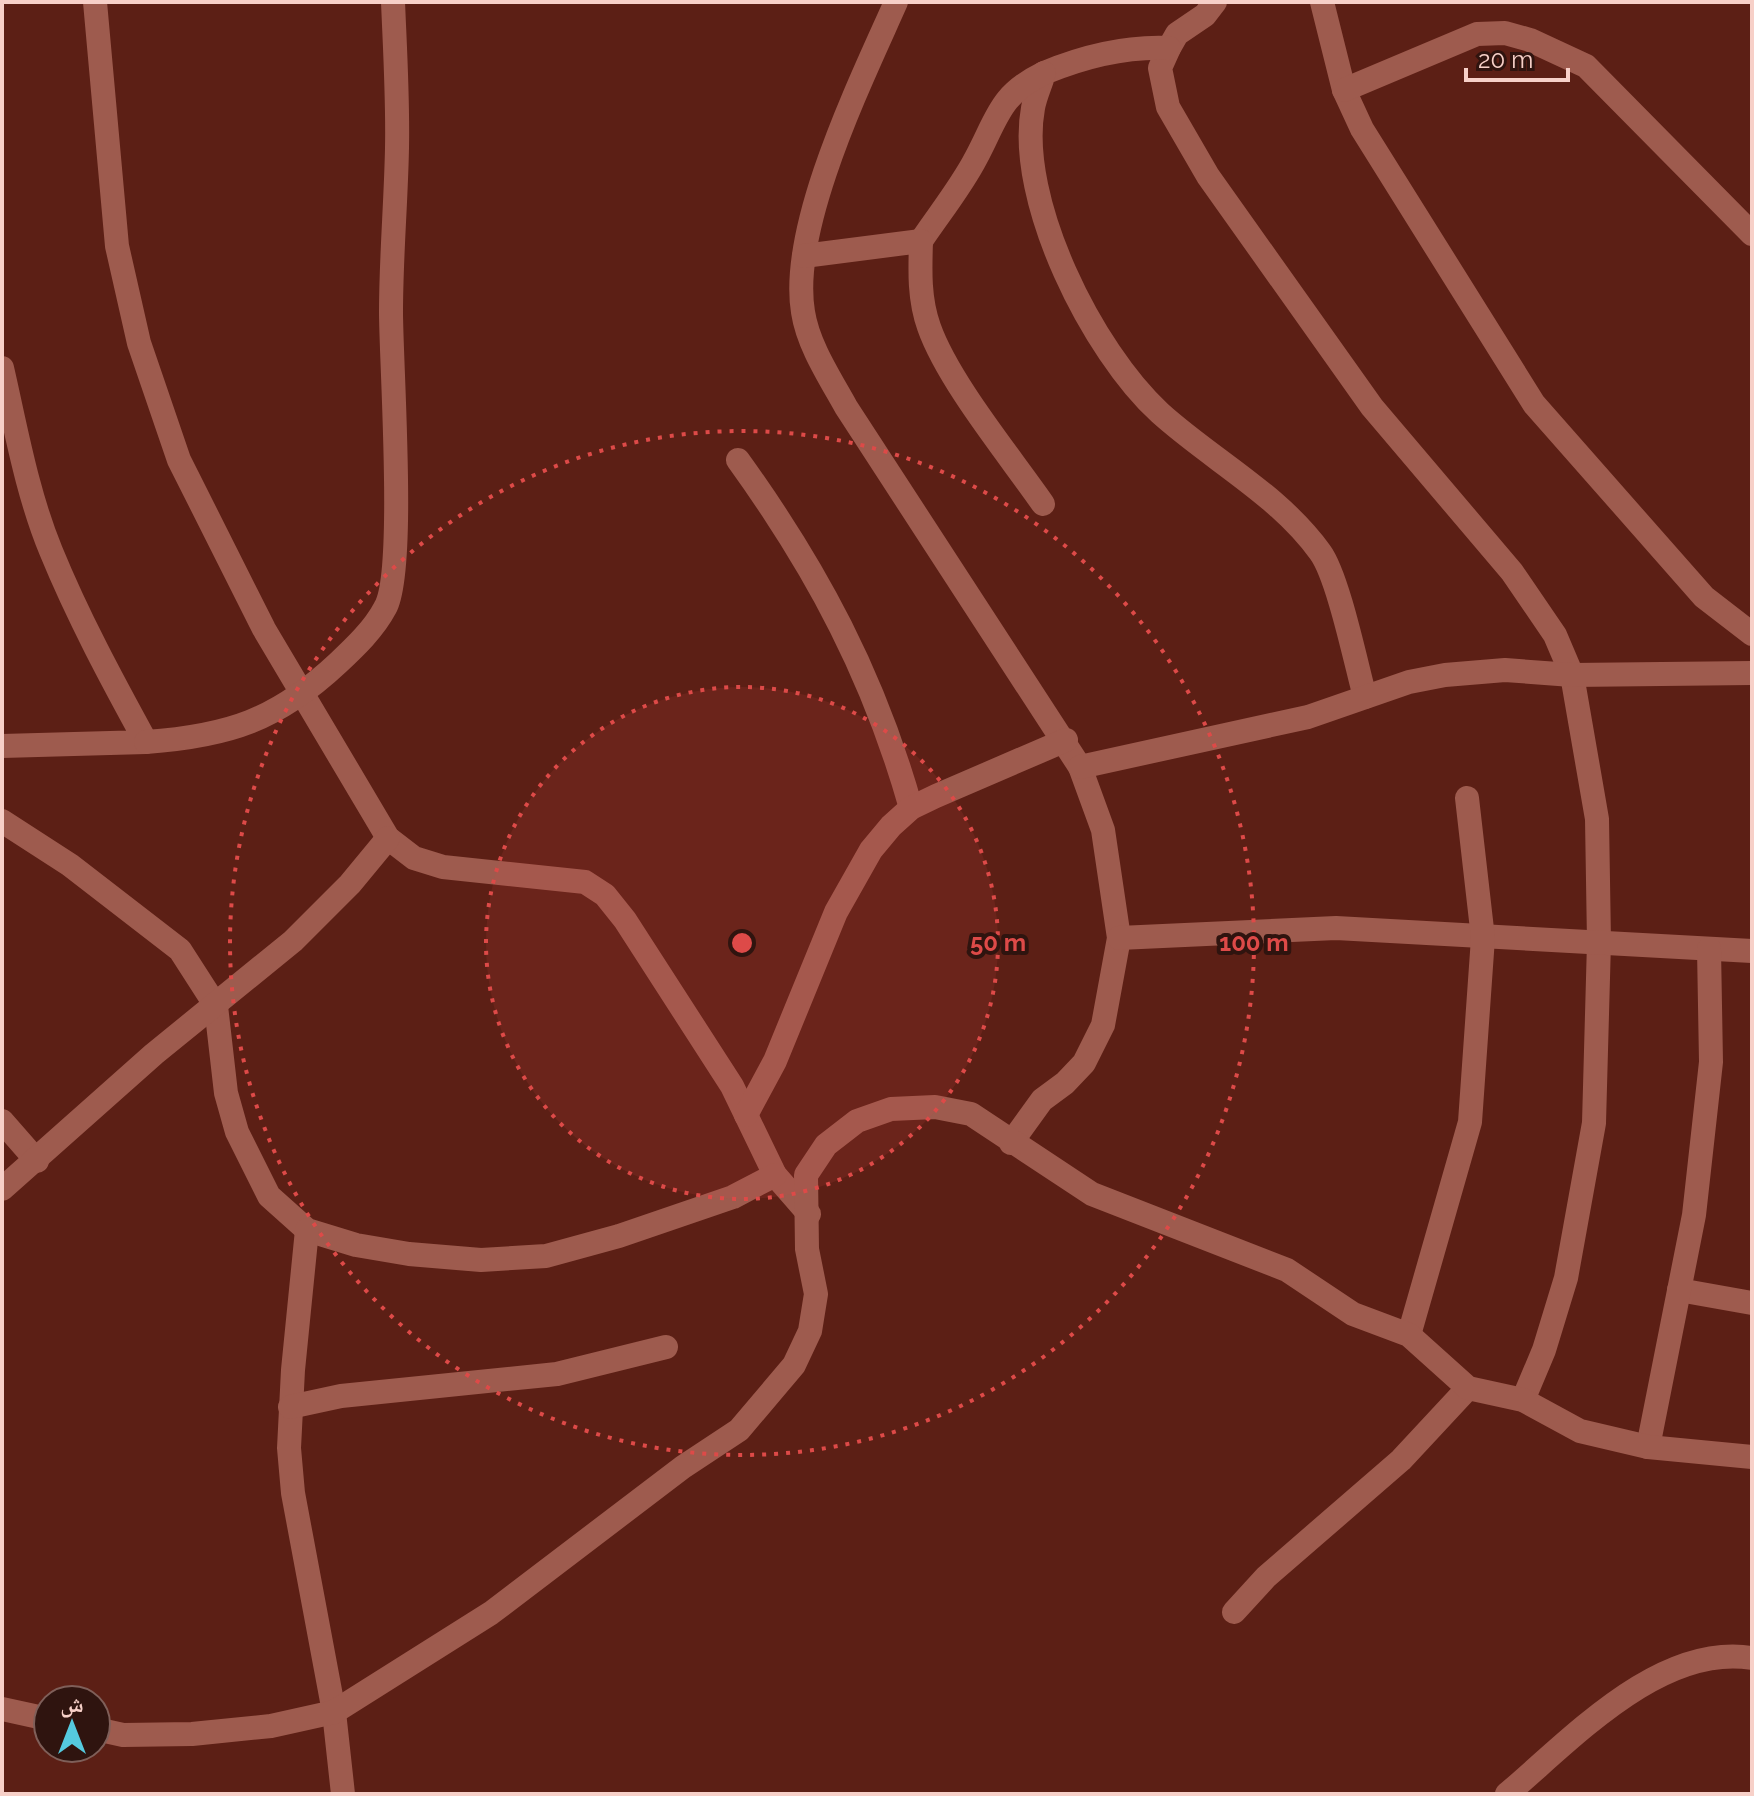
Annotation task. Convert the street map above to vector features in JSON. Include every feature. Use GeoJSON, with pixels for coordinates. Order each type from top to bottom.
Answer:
{"type":"FeatureCollection","features":[{"type":"Feature","properties":{"kind":"street"},"geometry":{"type":"LineString","coordinates":[[95,2],[117,246],[139,343],[179,460],[264,629],[303,696],[388,838],[414,858],[443,867],[564,877],[585,882],[605,895],[656,966],[746,1115],[775,1175],[809,1214]]}},
{"type":"Feature","properties":{"kind":"street"},"geometry":{"type":"LineString","coordinates":[[2,746],[184,739],[266,717],[303,696],[358,645],[387,606],[393,576],[391,310],[397,145],[393,2]]}},
{"type":"Feature","properties":{"kind":"street"},"geometry":{"type":"LineString","coordinates":[[896,2],[839,132],[804,256],[801,287],[803,315],[822,363],[846,407],[1066,740],[1080,767],[1103,830],[1119,938],[1103,1025],[1084,1063],[1065,1083],[1042,1100],[1011,1143]]}},
{"type":"Feature","properties":{"kind":"street"},"geometry":{"type":"LineString","coordinates":[[1215,2],[1205,15],[1177,34],[1160,68],[1168,107],[1208,176],[1372,407],[1512,572],[1555,635],[1572,675],[1597,819],[1599,942],[1594,1123],[1566,1278],[1544,1350],[1523,1400]]}},
{"type":"Feature","properties":{"kind":"street"},"geometry":{"type":"LineString","coordinates":[[1322,2],[1344,90],[1362,129],[1534,404],[1704,597],[1752,634]]}},
{"type":"Feature","properties":{"kind":"street"},"geometry":{"type":"LineString","coordinates":[[1344,90],[1477,34],[1505,33],[1530,40],[1586,66],[1752,234]]}},
{"type":"Feature","properties":{"kind":"street"},"geometry":{"type":"LineString","coordinates":[[1043,504],[977,410],[929,328],[920,288],[921,241],[976,158],[995,115],[1010,94],[1044,73],[1074,61],[1135,46],[1169,48]]}},
{"type":"Feature","properties":{"kind":"street"},"geometry":{"type":"LineString","coordinates":[[1044,73],[1032,108],[1032,165],[1049,229],[1100,343],[1130,384],[1161,414],[1266,496],[1323,555],[1365,697]]}},
{"type":"Feature","properties":{"kind":"street"},"geometry":{"type":"LineString","coordinates":[[804,256],[921,241]]}},
{"type":"Feature","properties":{"kind":"street"},"geometry":{"type":"LineString","coordinates":[[2,368],[24,464],[50,550],[103,663],[146,742]]}},
{"type":"Feature","properties":{"kind":"street"},"geometry":{"type":"LineString","coordinates":[[738,460],[788,529],[856,651],[884,717],[911,808]]}},
{"type":"Feature","properties":{"kind":"street"},"geometry":{"type":"LineString","coordinates":[[1080,767],[1308,717],[1409,682],[1445,675],[1505,670],[1572,675],[1752,673]]}},
{"type":"Feature","properties":{"kind":"street"},"geometry":{"type":"LineString","coordinates":[[746,1115],[775,1061],[836,912],[871,850],[911,808],[1066,740]]}},
{"type":"Feature","properties":{"kind":"street"},"geometry":{"type":"LineString","coordinates":[[1409,1335],[1470,1122],[1483,938],[1467,798]]}},
{"type":"Feature","properties":{"kind":"street"},"geometry":{"type":"LineString","coordinates":[[2,821],[70,865],[180,950],[216,1006],[226,1093],[237,1132],[269,1196],[307,1230],[356,1245],[409,1254],[481,1260],[546,1256],[619,1236],[733,1197],[775,1175]]}},
{"type":"Feature","properties":{"kind":"street"},"geometry":{"type":"LineString","coordinates":[[2,1189],[154,1054],[293,941],[350,884],[388,838]]}},
{"type":"Feature","properties":{"kind":"street"},"geometry":{"type":"LineString","coordinates":[[1119,938],[1336,928],[1752,951]]}},
{"type":"Feature","properties":{"kind":"street"},"geometry":{"type":"LineString","coordinates":[[1648,1447],[1694,1215],[1711,1062],[1709,949]]}},
{"type":"Feature","properties":{"kind":"street"},"geometry":{"type":"LineString","coordinates":[[112,1733],[192,1734],[271,1726],[334,1712],[491,1613],[683,1467],[739,1430],[794,1365],[810,1331],[816,1294],[807,1249],[809,1214],[806,1175],[826,1145],[857,1121],[891,1109],[935,1107],[971,1114],[1092,1194],[1287,1270],[1353,1314],[1409,1335],[1468,1388],[1523,1400],[1580,1431],[1648,1447],[1752,1457]]}},
{"type":"Feature","properties":{"kind":"street"},"geometry":{"type":"LineString","coordinates":[[2,1121],[37,1161]]}},
{"type":"Feature","properties":{"kind":"street"},"geometry":{"type":"LineString","coordinates":[[307,1230],[290,1407],[293,1493],[334,1712],[343,1794]]}},
{"type":"Feature","properties":{"kind":"street"},"geometry":{"type":"LineString","coordinates":[[1679,1290],[1752,1303]]}},
{"type":"Feature","properties":{"kind":"street"},"geometry":{"type":"LineString","coordinates":[[290,1407],[341,1396],[557,1374],[666,1347]]}},
{"type":"Feature","properties":{"kind":"street"},"geometry":{"type":"LineString","coordinates":[[1234,1612],[1266,1577],[1401,1460],[1468,1388]]}},
{"type":"Feature","properties":{"kind":"street"},"geometry":{"type":"LineString","coordinates":[[1507,1794],[1640,1687],[1670,1669],[1706,1658],[1752,1658]]}},
{"type":"Feature","properties":{"kind":"street"},"geometry":{"type":"LineString","coordinates":[[2,1709],[32,1716]]}}]}
